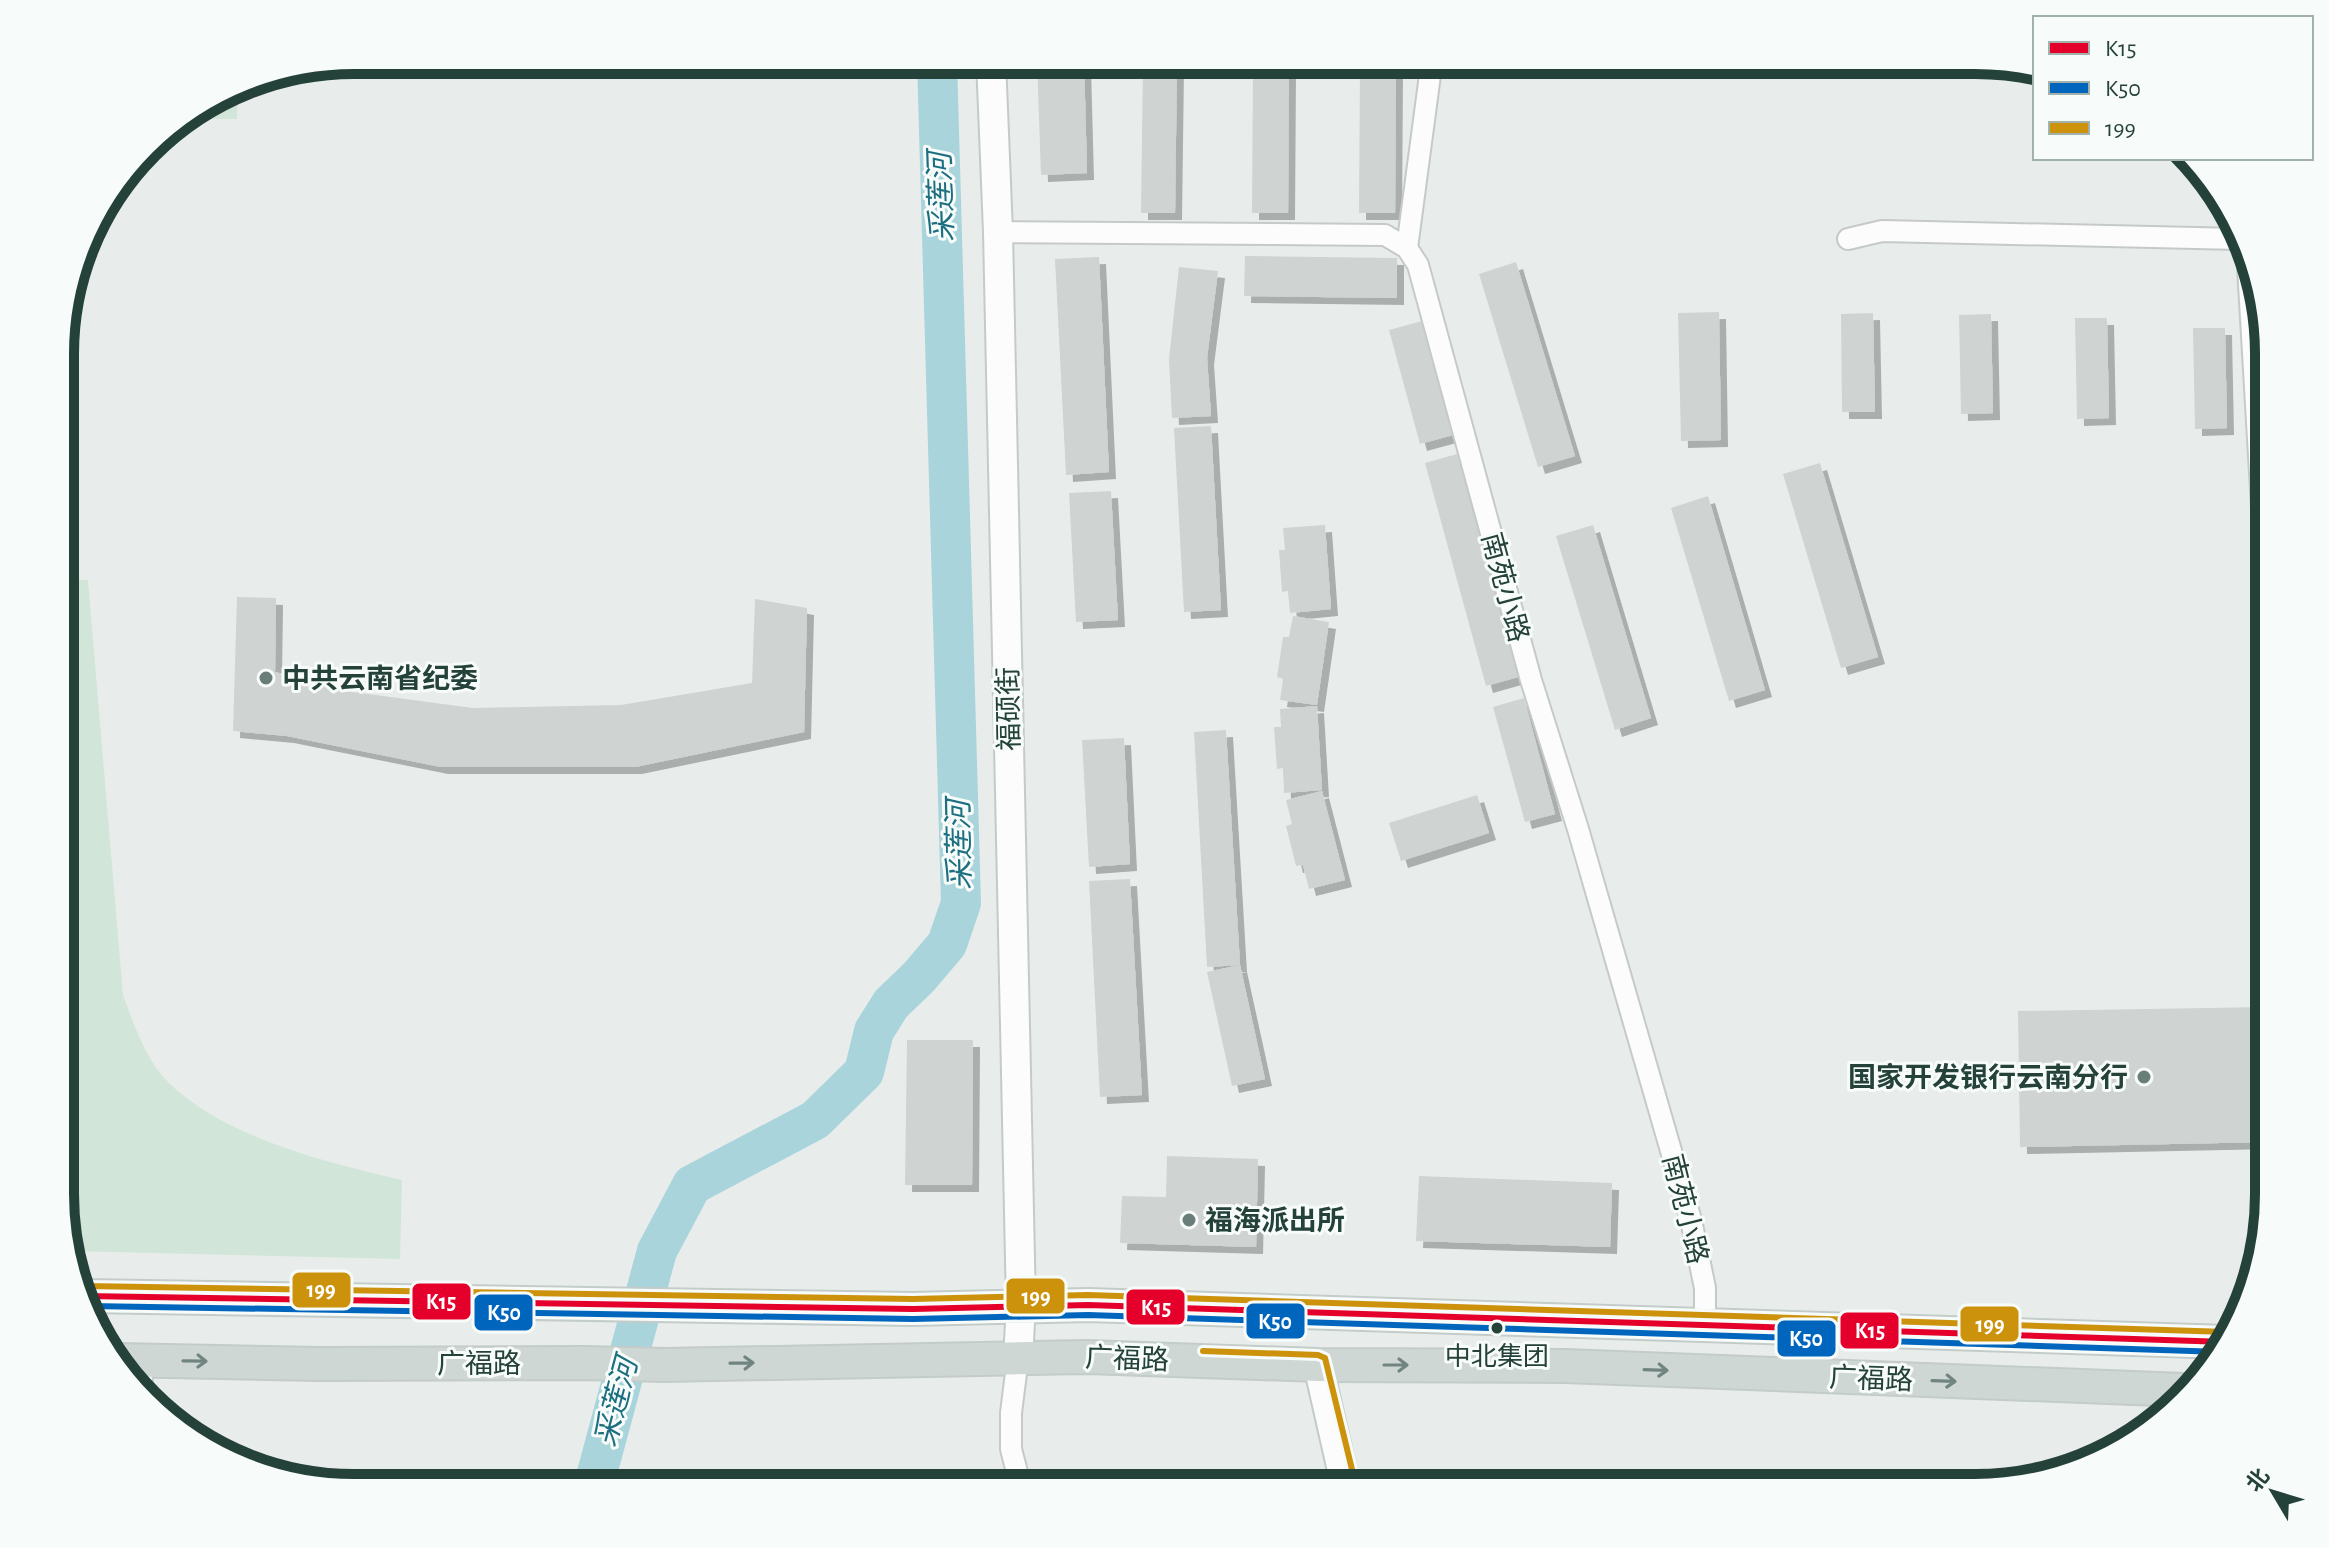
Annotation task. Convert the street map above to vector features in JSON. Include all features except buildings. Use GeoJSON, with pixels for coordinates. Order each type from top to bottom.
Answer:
{"type":"FeatureCollection","features":[{"type":"Feature","properties":{"kind":"main road","name":"广福路"},"geometry":{"type":"LineString","coordinates":[[94,1296],[913,1309],[1088,1305],[2213,1342]]}},
{"type":"Feature","properties":{"kind":"main road","name":"广福路"},"geometry":{"type":"LineString","coordinates":[[136,1369],[320,1364],[664,1365],[1018,1357],[1318,1365],[1565,1366],[2175,1390]]}},
{"type":"Feature","properties":{"kind":"street","name":"福硕街"},"geometry":{"type":"LineString","coordinates":[[992,74],[998,232],[1021,1306],[1018,1357]]}},
{"type":"Feature","properties":{"kind":"street"},"geometry":{"type":"LineString","coordinates":[[998,232],[1365,234],[1385,235],[1407,248],[1430,74]]}},
{"type":"Feature","properties":{"kind":"street"},"geometry":{"type":"LineString","coordinates":[[1848,239],[1882,231],[2230,239]]}},
{"type":"Feature","properties":{"kind":"street","name":"南苑小路"},"geometry":{"type":"LineString","coordinates":[[1407,248],[1418,265],[1531,680],[1578,829],[1691,1220],[1705,1288],[1705,1325]]}},
{"type":"Feature","properties":{"kind":"street"},"geometry":{"type":"LineString","coordinates":[[2251,308],[2254,362]]}},
{"type":"Feature","properties":{"kind":"street"},"geometry":{"type":"LineString","coordinates":[[1017,1474],[1011,1449],[1011,1413],[1018,1357]]}},
{"type":"Feature","properties":{"kind":"street"},"geometry":{"type":"LineString","coordinates":[[1318,1365],[1343,1473]]}},
{"type":"Feature","properties":{"kind":"green space"},"geometry":{"type":"Polygon","coordinates":[[[238,100],[237,119],[204,119],[238,100]]]}},
{"type":"Feature","properties":{"kind":"green space"},"geometry":{"type":"Polygon","coordinates":[[[74,579],[88,580],[123,995],[147,1052],[160,1073],[191,1102],[247,1133],[310,1156],[402,1180],[400,1259],[81,1251],[74,1194],[74,579]]]}},
{"type":"Feature","properties":{"kind":"waterway","name":"采莲河"},"geometry":{"type":"LineString","coordinates":[[597,1474],[657,1251],[692,1185],[815,1120],[864,1072],[874,1031],[891,1004],[947,944],[961,903],[937,74]]}},
{"type":"Feature","properties":{"kind":"transit line","name":"199"},"geometry":{"type":"LineString","coordinates":[[90,1286],[913,1299],[1088,1295],[2218,1332]]}},
{"type":"Feature","properties":{"kind":"transit line","name":"K15"},"geometry":{"type":"LineString","coordinates":[[94,1296],[913,1309],[1088,1305],[2213,1342]]}},
{"type":"Feature","properties":{"kind":"transit line","name":"K50"},"geometry":{"type":"LineString","coordinates":[[98,1306],[913,1319],[1088,1315],[2207,1352]]}},
{"type":"Feature","properties":{"kind":"transit line","name":"199"},"geometry":{"type":"LineString","coordinates":[[1203,1351],[1318,1355],[1325,1358],[1353,1473]]}},
{"type":"Feature","properties":{"kind":"place","name":"中共云南省纪委"},"geometry":{"type":"Point","coordinates":[266,678]}},
{"type":"Feature","properties":{"kind":"place","name":"国家开发银行云南分行"},"geometry":{"type":"Point","coordinates":[2144,1077]}},
{"type":"Feature","properties":{"kind":"place","name":"福海派出所"},"geometry":{"type":"Point","coordinates":[1189,1220]}},
{"type":"Feature","properties":{"kind":"place","name":"中北集团"},"geometry":{"type":"Point","coordinates":[1497,1328]}}]}
